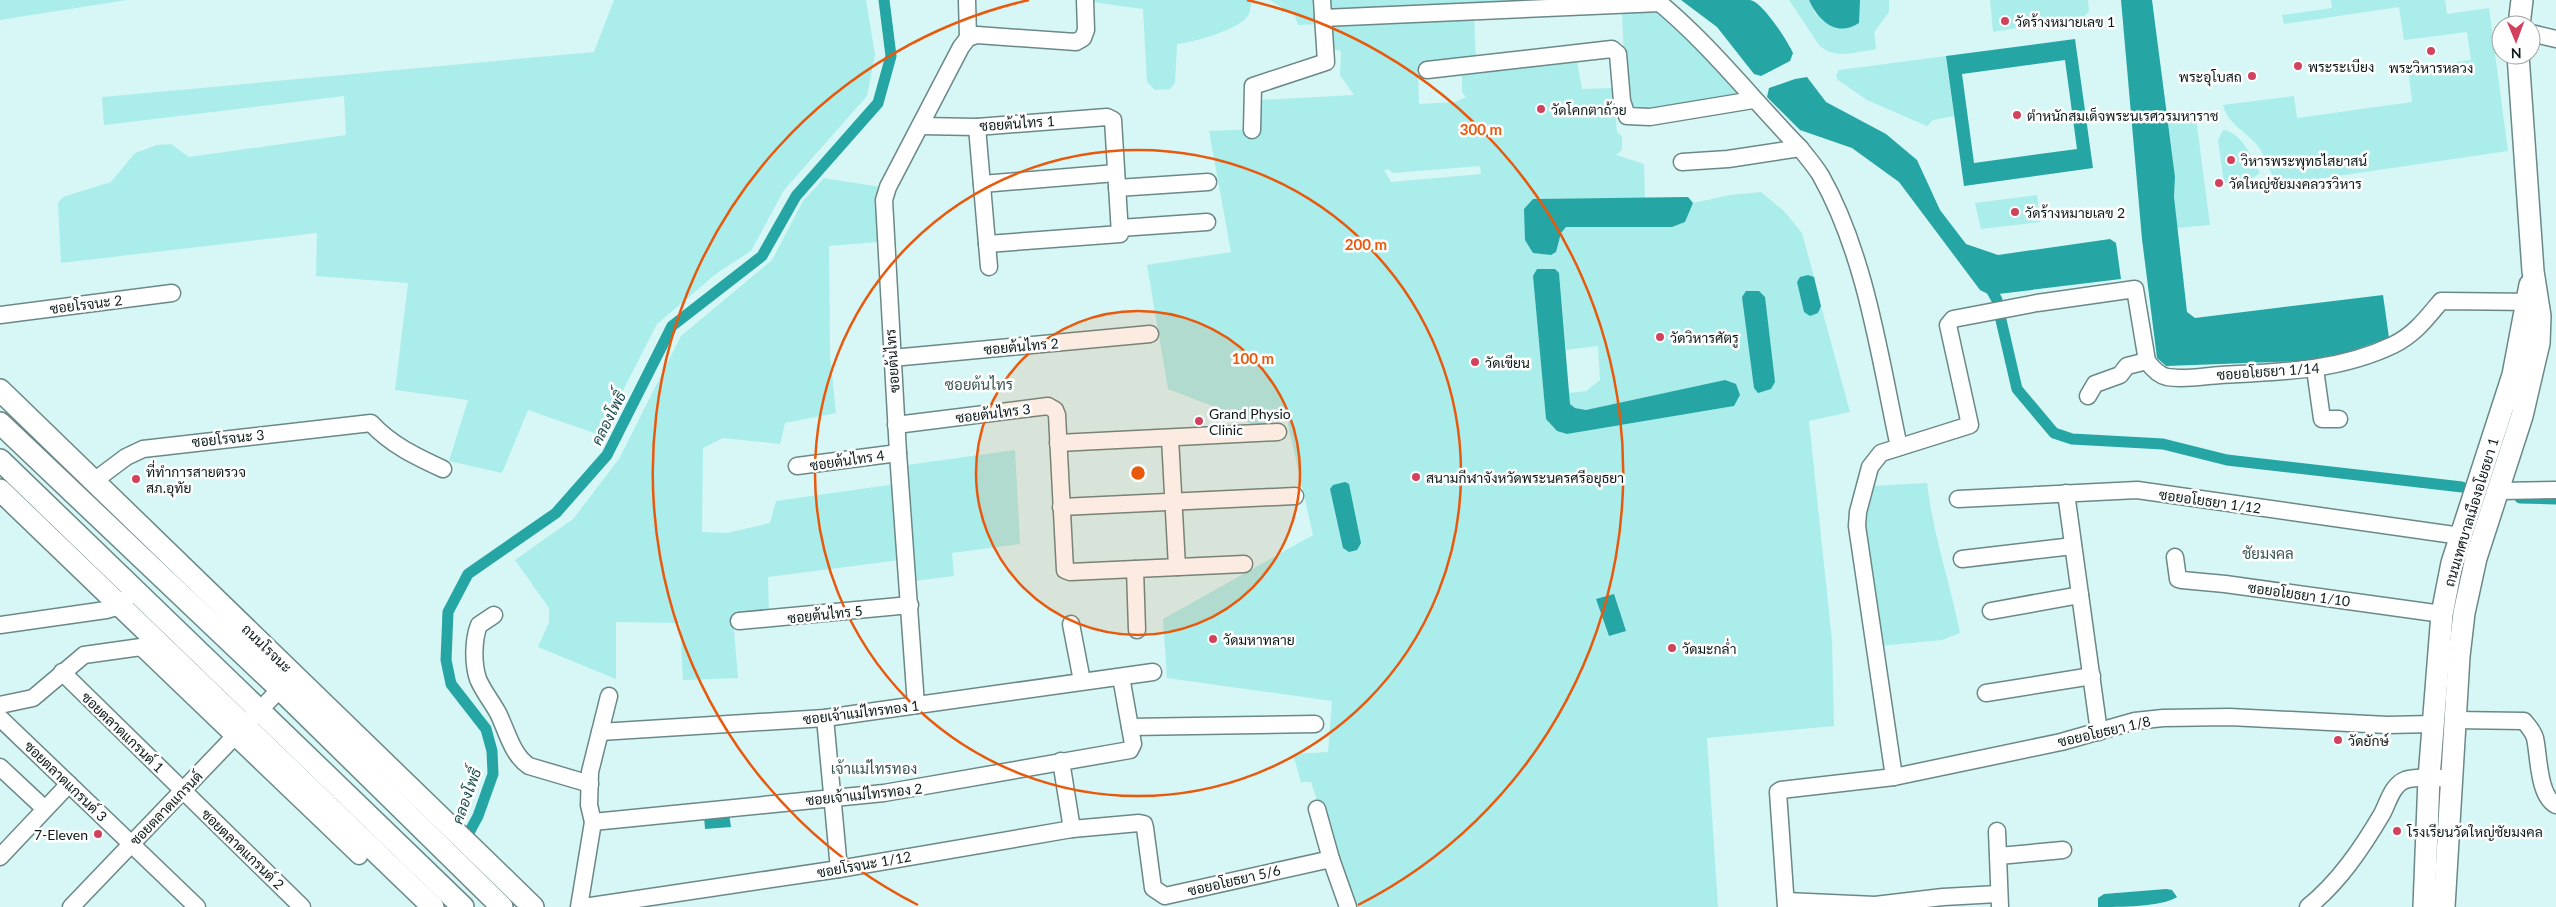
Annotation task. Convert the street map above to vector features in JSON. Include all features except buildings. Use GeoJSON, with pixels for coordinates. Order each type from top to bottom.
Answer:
{"type":"FeatureCollection","features":[{"type":"Feature","properties":{"kind":"main road"},"geometry":{"type":"LineString","coordinates":[[2520,15],[2522,0]]}},
{"type":"Feature","properties":{"kind":"main road","name":"ถนนเทศบาลเมืองอโยธยา 1"},"geometry":{"type":"LineString","coordinates":[[2424,907],[2429,778],[2442,614],[2452,563],[2510,382],[2532,302],[2533,271],[2519,65]]}},
{"type":"Feature","properties":{"kind":"main road","name":"ถนนเทศบาลเมืองอโยธยา 1"},"geometry":{"type":"LineString","coordinates":[[2444,907],[2459,656],[2464,612],[2476,558],[2499,491],[2536,365],[2541,329],[2532,302]]}},
{"type":"Feature","properties":{"kind":"main road","name":"ถนนโรจนะ"},"geometry":{"type":"LineString","coordinates":[[0,390],[533,907]]}},
{"type":"Feature","properties":{"kind":"main road"},"geometry":{"type":"LineString","coordinates":[[3,426],[23,412]]}},
{"type":"Feature","properties":{"kind":"main road","name":"ถนนโรจนะ"},"geometry":{"type":"LineString","coordinates":[[3,426],[280,689],[502,907]]}},
{"type":"Feature","properties":{"kind":"main road"},"geometry":{"type":"LineString","coordinates":[[0,460],[261,710],[400,860],[433,907]]}},
{"type":"Feature","properties":{"kind":"main road"},"geometry":{"type":"LineString","coordinates":[[0,490],[120,606],[149,644],[240,732],[400,860],[461,905]]}},
{"type":"Feature","properties":{"kind":"street"},"geometry":{"type":"LineString","coordinates":[[967,0],[968,38],[977,35],[1076,42],[1083,38],[1086,30],[1085,0]]}},
{"type":"Feature","properties":{"kind":"street"},"geometry":{"type":"LineString","coordinates":[[1252,130],[1253,86],[1326,62],[1322,0]]}},
{"type":"Feature","properties":{"kind":"street"},"geometry":{"type":"LineString","coordinates":[[1323,18],[1658,2],[1695,32],[1753,100],[1800,148],[1821,175],[1847,234],[1867,300],[1900,447]]}},
{"type":"Feature","properties":{"kind":"street"},"geometry":{"type":"LineString","coordinates":[[2541,36],[2556,39]]}},
{"type":"Feature","properties":{"kind":"street","name":"ซอยต้นไทร"},"geometry":{"type":"LineString","coordinates":[[916,705],[896,425],[884,200],[888,187],[961,47],[968,38]]}},
{"type":"Feature","properties":{"kind":"street"},"geometry":{"type":"LineString","coordinates":[[1427,70],[1612,49],[1618,54],[1622,101],[1627,116],[1650,117],[1753,100]]}},
{"type":"Feature","properties":{"kind":"street","name":"ซอยต้นไทร 1"},"geometry":{"type":"LineString","coordinates":[[920,126],[977,127],[1107,117],[1113,120],[1117,181]]}},
{"type":"Feature","properties":{"kind":"street"},"geometry":{"type":"LineString","coordinates":[[977,127],[989,267]]}},
{"type":"Feature","properties":{"kind":"street"},"geometry":{"type":"LineString","coordinates":[[1682,162],[1800,148]]}},
{"type":"Feature","properties":{"kind":"street"},"geometry":{"type":"LineString","coordinates":[[982,184],[1117,181],[1208,182]]}},
{"type":"Feature","properties":{"kind":"street"},"geometry":{"type":"LineString","coordinates":[[987,244],[1118,235],[1121,232],[1117,181]]}},
{"type":"Feature","properties":{"kind":"street"},"geometry":{"type":"LineString","coordinates":[[1120,228],[1207,222]]}},
{"type":"Feature","properties":{"kind":"street"},"geometry":{"type":"LineString","coordinates":[[1894,777],[1857,518],[1875,458],[1881,453],[1970,426],[1948,325],[1953,319],[2037,303],[2135,289],[2147,361],[2127,366],[2120,375],[2095,384],[2088,396]]}},
{"type":"Feature","properties":{"kind":"street","name":"ซอยโรจนะ 2"},"geometry":{"type":"LineString","coordinates":[[0,315],[172,293]]}},
{"type":"Feature","properties":{"kind":"street","name":"ซอยอโยธยา 1/14"},"geometry":{"type":"LineString","coordinates":[[2147,361],[2152,369],[2166,377],[2315,369],[2349,362],[2403,340],[2422,324],[2441,301],[2532,302]]}},
{"type":"Feature","properties":{"kind":"street","name":"ซอยต้นไทร 2"},"geometry":{"type":"LineString","coordinates":[[892,358],[1150,334]]}},
{"type":"Feature","properties":{"kind":"street"},"geometry":{"type":"LineString","coordinates":[[2315,369],[2322,419],[2339,419]]}},
{"type":"Feature","properties":{"kind":"street","name":"ซอยต้นไทร 3"},"geometry":{"type":"LineString","coordinates":[[896,425],[1048,406],[1055,410],[1057,416],[1058,443]]}},
{"type":"Feature","properties":{"kind":"street","name":"ซอยโรจนะ 3"},"geometry":{"type":"LineString","coordinates":[[94,481],[126,457],[143,449],[371,423],[388,440],[416,457],[443,469]]}},
{"type":"Feature","properties":{"kind":"street"},"geometry":{"type":"LineString","coordinates":[[1244,564],[1066,570],[1058,443],[1278,432]]}},
{"type":"Feature","properties":{"kind":"street"},"geometry":{"type":"LineString","coordinates":[[1170,438],[1177,567]]}},
{"type":"Feature","properties":{"kind":"street","name":"ซอยต้นไทร 4"},"geometry":{"type":"LineString","coordinates":[[797,466],[898,453]]}},
{"type":"Feature","properties":{"kind":"street","name":"ซอยอโยธยา 1/12"},"geometry":{"type":"LineString","coordinates":[[1958,499],[2137,490],[2461,536]]}},
{"type":"Feature","properties":{"kind":"street"},"geometry":{"type":"LineString","coordinates":[[2499,491],[2556,490]]}},
{"type":"Feature","properties":{"kind":"street"},"geometry":{"type":"LineString","coordinates":[[2066,494],[2100,732]]}},
{"type":"Feature","properties":{"kind":"street"},"geometry":{"type":"LineString","coordinates":[[1061,507],[1295,496]]}},
{"type":"Feature","properties":{"kind":"street"},"geometry":{"type":"LineString","coordinates":[[1962,559],[2073,546]]}},
{"type":"Feature","properties":{"kind":"street","name":"ซอยอโยธยา 1/10"},"geometry":{"type":"LineString","coordinates":[[2175,557],[2178,579],[2182,580],[2442,614]]}},
{"type":"Feature","properties":{"kind":"street"},"geometry":{"type":"LineString","coordinates":[[1135,569],[1137,630]]}},
{"type":"Feature","properties":{"kind":"street"},"geometry":{"type":"LineString","coordinates":[[0,625],[106,610],[120,606],[135,590]]}},
{"type":"Feature","properties":{"kind":"street"},"geometry":{"type":"LineString","coordinates":[[1990,611],[2080,596]]}},
{"type":"Feature","properties":{"kind":"street","name":"ซอยต้นไทร 5"},"geometry":{"type":"LineString","coordinates":[[739,621],[910,605]]}},
{"type":"Feature","properties":{"kind":"street"},"geometry":{"type":"LineString","coordinates":[[494,615],[479,625],[475,659],[478,679],[498,713],[518,755],[529,766],[590,784]]}},
{"type":"Feature","properties":{"kind":"street"},"geometry":{"type":"LineString","coordinates":[[1072,624],[1082,681]]}},
{"type":"Feature","properties":{"kind":"street"},"geometry":{"type":"LineString","coordinates":[[0,705],[33,698],[84,655],[149,644]]}},
{"type":"Feature","properties":{"kind":"street","name":"ซอยตลาดแกรนด์ 1"},"geometry":{"type":"LineString","coordinates":[[62,672],[183,791]]}},
{"type":"Feature","properties":{"kind":"street","name":"ซอยเจ้าแม่ไทรทอง 1"},"geometry":{"type":"LineString","coordinates":[[600,732],[825,718],[1153,672]]}},
{"type":"Feature","properties":{"kind":"street"},"geometry":{"type":"LineString","coordinates":[[1986,693],[2092,676]]}},
{"type":"Feature","properties":{"kind":"street"},"geometry":{"type":"LineString","coordinates":[[1121,677],[1130,727],[1315,724]]}},
{"type":"Feature","properties":{"kind":"street","name":"ซอยตลาดแกรนด์"},"geometry":{"type":"LineString","coordinates":[[71,907],[280,689]]}},
{"type":"Feature","properties":{"kind":"street"},"geometry":{"type":"LineString","coordinates":[[579,907],[593,822],[589,805],[590,772],[609,696]]}},
{"type":"Feature","properties":{"kind":"street","name":"ซอยอโยธยา 1/8"},"geometry":{"type":"LineString","coordinates":[[1786,904],[1779,790],[1894,777],[2100,732],[2135,722],[2186,717],[2279,718],[2387,725],[2433,724]]}},
{"type":"Feature","properties":{"kind":"street","name":"ซอยตลาดแกรนด์ 3"},"geometry":{"type":"LineString","coordinates":[[0,718],[197,907]]}},
{"type":"Feature","properties":{"kind":"street"},"geometry":{"type":"LineString","coordinates":[[825,718],[840,869]]}},
{"type":"Feature","properties":{"kind":"street"},"geometry":{"type":"LineString","coordinates":[[2455,720],[2524,721],[2534,736],[2542,785],[2552,803],[2556,805]]}},
{"type":"Feature","properties":{"kind":"street","name":"ซอยเจ้าแม่ไทรทอง 2"},"geometry":{"type":"LineString","coordinates":[[593,822],[833,797],[884,794],[924,788],[1133,748],[1130,727]]}},
{"type":"Feature","properties":{"kind":"street"},"geometry":{"type":"LineString","coordinates":[[240,732],[359,856]]}},
{"type":"Feature","properties":{"kind":"street"},"geometry":{"type":"LineString","coordinates":[[1061,761],[1072,829]]}},
{"type":"Feature","properties":{"kind":"street"},"geometry":{"type":"LineString","coordinates":[[0,767],[45,809]]}},
{"type":"Feature","properties":{"kind":"street"},"geometry":{"type":"LineString","coordinates":[[2308,907],[2333,884],[2352,861],[2371,834],[2394,788],[2405,780],[2451,779]]}},
{"type":"Feature","properties":{"kind":"street"},"geometry":{"type":"LineString","coordinates":[[0,857],[70,784]]}},
{"type":"Feature","properties":{"kind":"street","name":"ซอยตลาดแกรนด์ 2"},"geometry":{"type":"LineString","coordinates":[[183,791],[302,907]]}},
{"type":"Feature","properties":{"kind":"street"},"geometry":{"type":"LineString","coordinates":[[1317,809],[1331,859],[1348,907]]}},
{"type":"Feature","properties":{"kind":"street","name":"ซอยโรจนะ 1/12"},"geometry":{"type":"LineString","coordinates":[[584,907],[840,869],[1072,829],[1144,824]]}},
{"type":"Feature","properties":{"kind":"street","name":"ซอยอโยธยา 5/6"},"geometry":{"type":"LineString","coordinates":[[1144,824],[1153,888],[1165,896],[1331,859]]}},
{"type":"Feature","properties":{"kind":"street"},"geometry":{"type":"LineString","coordinates":[[1786,904],[1875,905],[1942,897],[1999,901],[1997,831]]}},
{"type":"Feature","properties":{"kind":"street"},"geometry":{"type":"LineString","coordinates":[[1999,856],[2063,850]]}},
{"type":"Feature","properties":{"kind":"shaded area"},"geometry":{"type":"Polygon","coordinates":[[[0,0],[127,0],[0,20],[0,0]]]}},
{"type":"Feature","properties":{"kind":"shaded area"},"geometry":{"type":"Polygon","coordinates":[[[614,0],[866,0],[875,55],[867,96],[784,190],[751,251],[717,273],[657,324],[600,435],[528,410],[502,473],[449,461],[468,400],[395,390],[408,283],[316,276],[317,233],[61,263],[58,203],[63,197],[111,182],[135,153],[157,145],[171,144],[189,157],[346,135],[344,96],[104,125],[102,97],[594,52],[614,0]]]}},
{"type":"Feature","properties":{"kind":"shaded area"},"geometry":{"type":"Polygon","coordinates":[[[1092,0],[1251,0],[1249,14],[1237,25],[1211,36],[1177,44],[1175,83],[1170,89],[1155,90],[1147,82],[1143,9],[1092,2],[1092,0]]]}},
{"type":"Feature","properties":{"kind":"shaded area"},"geometry":{"type":"Polygon","coordinates":[[[1270,0],[1317,0],[1319,24],[1298,25],[1295,16],[1270,0]]]}},
{"type":"Feature","properties":{"kind":"shaded area"},"geometry":{"type":"Polygon","coordinates":[[[1328,0],[1591,0],[1332,11],[1328,7],[1328,0]]]}},
{"type":"Feature","properties":{"kind":"shaded area"},"geometry":{"type":"Polygon","coordinates":[[[1681,0],[1750,0],[1755,2],[1775,23],[1786,40],[1793,53],[1790,61],[1761,76],[1754,74],[1717,27],[1681,0]]]}},
{"type":"Feature","properties":{"kind":"shaded area"},"geometry":{"type":"Polygon","coordinates":[[[1789,0],[1809,0],[1816,15],[1860,7],[1860,0],[1889,0],[1889,12],[1874,32],[1876,49],[1838,54],[1825,50],[1819,45],[1789,0]]]}},
{"type":"Feature","properties":{"kind":"shaded area"},"geometry":{"type":"Polygon","coordinates":[[[1809,0],[1860,0],[1859,23],[1843,29],[1835,28],[1817,14],[1809,0]]]}},
{"type":"Feature","properties":{"kind":"shaded area"},"geometry":{"type":"Polygon","coordinates":[[[1990,0],[2088,0],[2089,11],[2084,17],[1993,32],[1990,0]]]}},
{"type":"Feature","properties":{"kind":"shaded area"},"geometry":{"type":"Polygon","coordinates":[[[2121,0],[2152,0],[2175,177],[2174,197],[2187,312],[2195,318],[2383,295],[2389,338],[2345,353],[2301,361],[2166,366],[2157,358],[2142,239],[2121,0]]]}},
{"type":"Feature","properties":{"kind":"shaded area"},"geometry":{"type":"Polygon","coordinates":[[[2331,0],[2445,0],[2447,14],[2489,8],[2491,65],[2497,65],[2508,151],[2276,185],[2260,149],[2234,124],[2223,105],[2294,96],[2297,118],[2412,102],[2408,69],[2471,60],[2467,32],[2404,40],[2399,7],[2284,24],[2282,15],[2332,8],[2331,0]]]}},
{"type":"Feature","properties":{"kind":"shaded area"},"geometry":{"type":"Polygon","coordinates":[[[1660,10],[1744,95],[1633,112],[1626,106],[1622,11],[1660,10]]]}},
{"type":"Feature","properties":{"kind":"shaded area","name":"สนามกีฬาจังหวัดพระนครศรีอยุธยา"},"geometry":{"type":"Polygon","coordinates":[[[1474,19],[1476,59],[1422,67],[1418,71],[1419,104],[1455,102],[1466,97],[1462,92],[1462,76],[1468,73],[1573,58],[1577,61],[1582,89],[1613,88],[1617,132],[1622,136],[1622,150],[1616,155],[1644,164],[1645,198],[1533,199],[1556,252],[1561,233],[1566,227],[1672,227],[1685,222],[1693,203],[1730,195],[1761,192],[1784,211],[1802,233],[1814,277],[1808,275],[1810,316],[1818,313],[1821,306],[1850,412],[1809,421],[1832,641],[1834,726],[1707,738],[1718,907],[1352,907],[1311,782],[1301,782],[1293,754],[1328,752],[1332,701],[1167,678],[1163,619],[1313,535],[1285,411],[1259,428],[1233,414],[1168,389],[1147,265],[1231,252],[1209,131],[1258,129],[1258,100],[1354,95],[1340,75],[1341,51],[1330,48],[1329,30],[1333,24],[1474,19]],[[1480,166],[1393,173],[1388,169],[1384,170],[1391,182],[1481,174],[1480,166]],[[1559,273],[1533,276],[1546,418],[1557,431],[1567,434],[1734,406],[1740,395],[1586,410],[1575,408],[1570,404],[1569,393],[1586,391],[1600,380],[1598,346],[1566,350],[1559,273]]]}},
{"type":"Feature","properties":{"kind":"shaded area"},"geometry":{"type":"Polygon","coordinates":[[[2075,39],[2093,168],[1964,186],[1946,56],[2075,39]],[[2065,60],[1962,74],[1974,163],[2077,149],[2065,60]]]}},
{"type":"Feature","properties":{"kind":"shaded area"},"geometry":{"type":"Polygon","coordinates":[[[1946,56],[1954,116],[1933,120],[1927,126],[1867,100],[1838,80],[1836,75],[1839,70],[1946,56]]]}},
{"type":"Feature","properties":{"kind":"shaded area"},"geometry":{"type":"Polygon","coordinates":[[[1807,77],[1826,102],[1886,134],[1917,160],[1940,210],[1966,244],[1998,255],[2110,239],[2116,243],[2121,279],[1990,295],[1980,290],[1899,182],[1852,148],[1800,130],[1767,97],[1769,88],[1807,77]]]}},
{"type":"Feature","properties":{"kind":"shaded area"},"geometry":{"type":"Polygon","coordinates":[[[2195,110],[2210,225],[2177,228],[2174,197],[2175,177],[2167,113],[2195,110]]]}},
{"type":"Feature","properties":{"kind":"shaded area"},"geometry":{"type":"Polygon","coordinates":[[[2223,130],[2230,132],[2241,141],[2250,153],[2260,173],[2251,179],[2224,183],[2218,140],[2223,130]]]}},
{"type":"Feature","properties":{"kind":"shaded area"},"geometry":{"type":"Polygon","coordinates":[[[824,178],[881,187],[879,242],[829,246],[830,355],[836,413],[785,423],[780,444],[723,438],[703,448],[702,532],[727,533],[770,523],[776,501],[896,484],[900,560],[768,577],[769,615],[733,618],[738,678],[683,680],[680,623],[616,622],[616,679],[538,647],[549,622],[549,608],[515,560],[573,519],[619,459],[681,336],[772,260],[803,201],[824,178]]]}},
{"type":"Feature","properties":{"kind":"shaded area"},"geometry":{"type":"Polygon","coordinates":[[[2037,195],[2040,222],[1981,229],[1975,203],[2037,195]]]}},
{"type":"Feature","properties":{"kind":"shaded area"},"geometry":{"type":"Polygon","coordinates":[[[1688,197],[1693,203],[1685,222],[1672,227],[1566,227],[1561,233],[1556,252],[1551,255],[1533,253],[1525,240],[1524,209],[1533,199],[1688,197]]]}},
{"type":"Feature","properties":{"kind":"shaded area"},"geometry":{"type":"Polygon","coordinates":[[[1537,269],[1555,269],[1559,273],[1570,404],[1575,408],[1586,410],[1725,380],[1736,384],[1740,395],[1734,406],[1567,434],[1557,431],[1546,419],[1533,276],[1537,269]]]}},
{"type":"Feature","properties":{"kind":"shaded area"},"geometry":{"type":"Polygon","coordinates":[[[1808,275],[1814,277],[1821,306],[1818,313],[1810,316],[1804,312],[1797,282],[1800,277],[1808,275]]]}},
{"type":"Feature","properties":{"kind":"shaded area"},"geometry":{"type":"Polygon","coordinates":[[[1746,291],[1759,291],[1765,297],[1775,382],[1771,389],[1758,393],[1754,388],[1742,297],[1746,291]]]}},
{"type":"Feature","properties":{"kind":"shaded area"},"geometry":{"type":"Polygon","coordinates":[[[1015,450],[1020,544],[952,553],[954,576],[914,581],[907,465],[1015,450]]]}},
{"type":"Feature","properties":{"kind":"shaded area"},"geometry":{"type":"Polygon","coordinates":[[[1345,482],[1349,484],[1361,543],[1357,550],[1349,552],[1343,548],[1330,489],[1333,485],[1345,482]]]}},
{"type":"Feature","properties":{"kind":"shaded area"},"geometry":{"type":"Polygon","coordinates":[[[1927,483],[1937,540],[1960,633],[1942,640],[1879,646],[1862,525],[1871,486],[1927,483]]]}},
{"type":"Feature","properties":{"kind":"shaded area"},"geometry":{"type":"Polygon","coordinates":[[[1614,594],[1626,631],[1609,636],[1596,599],[1614,594]]]}},
{"type":"Feature","properties":{"kind":"shaded area"},"geometry":{"type":"Polygon","coordinates":[[[729,814],[731,827],[705,829],[704,816],[729,814]]]}},
{"type":"Feature","properties":{"kind":"shaded area"},"geometry":{"type":"Polygon","coordinates":[[[2172,890],[2177,897],[2151,905],[2098,907],[2098,898],[2104,894],[2172,890]]]}},
{"type":"Feature","properties":{"kind":"waterway","name":"คลองโพธิ์"},"geometry":{"type":"LineString","coordinates":[[463,844],[478,816],[493,774],[492,751],[486,729],[451,684],[446,660],[448,612],[468,574],[556,513],[607,455],[672,326],[762,256],[796,196],[878,103],[891,56],[884,0]]}},
{"type":"Feature","properties":{"kind":"waterway"},"geometry":{"type":"LineString","coordinates":[[1987,282],[1997,300]]}},
{"type":"Feature","properties":{"kind":"waterway"},"geometry":{"type":"LineString","coordinates":[[2001,320],[2017,389],[2054,433],[2072,439],[2163,444],[2227,460],[2462,487]]}},
{"type":"Feature","properties":{"kind":"waterway"},"geometry":{"type":"LineString","coordinates":[[2520,498],[2556,499]]}},
{"type":"Feature","properties":{"kind":"place","name":"วัดร้างหมายเลข 1"},"geometry":{"type":"Point","coordinates":[2005,21]}},
{"type":"Feature","properties":{"kind":"place","name":"พระวิหารหลวง"},"geometry":{"type":"Point","coordinates":[2431,51]}},
{"type":"Feature","properties":{"kind":"place","name":"พระระเบียง"},"geometry":{"type":"Point","coordinates":[2298,66]}},
{"type":"Feature","properties":{"kind":"place","name":"พระอุโบสถ"},"geometry":{"type":"Point","coordinates":[2252,76]}},
{"type":"Feature","properties":{"kind":"place","name":"วัดโคกตาถ้วย"},"geometry":{"type":"Point","coordinates":[1541,109]}},
{"type":"Feature","properties":{"kind":"place","name":"ตำหนักสมเด็จพระนเรศวรมหาราช"},"geometry":{"type":"Point","coordinates":[2017,115]}},
{"type":"Feature","properties":{"kind":"place","name":"วิหารพระพุทธไสยาสน์"},"geometry":{"type":"Point","coordinates":[2231,160]}},
{"type":"Feature","properties":{"kind":"place","name":"วัดใหญ่ชัยมงคลวรวิหาร"},"geometry":{"type":"Point","coordinates":[2219,183]}},
{"type":"Feature","properties":{"kind":"place","name":"วัดร้างหมายเลข 2"},"geometry":{"type":"Point","coordinates":[2015,212]}},
{"type":"Feature","properties":{"kind":"place","name":"วัดวิหารศัตรู"},"geometry":{"type":"Point","coordinates":[1660,337]}},
{"type":"Feature","properties":{"kind":"place","name":"วัดเขียน"},"geometry":{"type":"Point","coordinates":[1475,362]}},
{"type":"Feature","properties":{"kind":"place","name":"Grand Physio Clinic"},"geometry":{"type":"Point","coordinates":[1199,421]}},
{"type":"Feature","properties":{"kind":"place","name":"สนามกีฬาจังหวัดพระนครศรีอยุธยา"},"geometry":{"type":"Point","coordinates":[1416,477]}},
{"type":"Feature","properties":{"kind":"place","name":"ที่ทำการสายตรวจ สภ.อุทัย"},"geometry":{"type":"Point","coordinates":[136,479]}},
{"type":"Feature","properties":{"kind":"place","name":"วัดมหาทลาย"},"geometry":{"type":"Point","coordinates":[1213,639]}},
{"type":"Feature","properties":{"kind":"place","name":"วัดมะกล่ำ"},"geometry":{"type":"Point","coordinates":[1672,648]}},
{"type":"Feature","properties":{"kind":"place","name":"วัดยักษ์"},"geometry":{"type":"Point","coordinates":[2338,740]}},
{"type":"Feature","properties":{"kind":"place","name":"โรงเรียนวัดใหญ่ชัยมงคล"},"geometry":{"type":"Point","coordinates":[2397,831]}},
{"type":"Feature","properties":{"kind":"place","name":"7-Eleven"},"geometry":{"type":"Point","coordinates":[98,834]}},
{"type":"Feature","properties":{"kind":"district","name":"ซอยต้นไทร"},"geometry":{"type":"Point","coordinates":[979,384]}},
{"type":"Feature","properties":{"kind":"district","name":"ชัยมงคล"},"geometry":{"type":"Point","coordinates":[2268,553]}},
{"type":"Feature","properties":{"kind":"district","name":"เจ้าแม่ไทรทอง"},"geometry":{"type":"Point","coordinates":[874,768]}}]}
